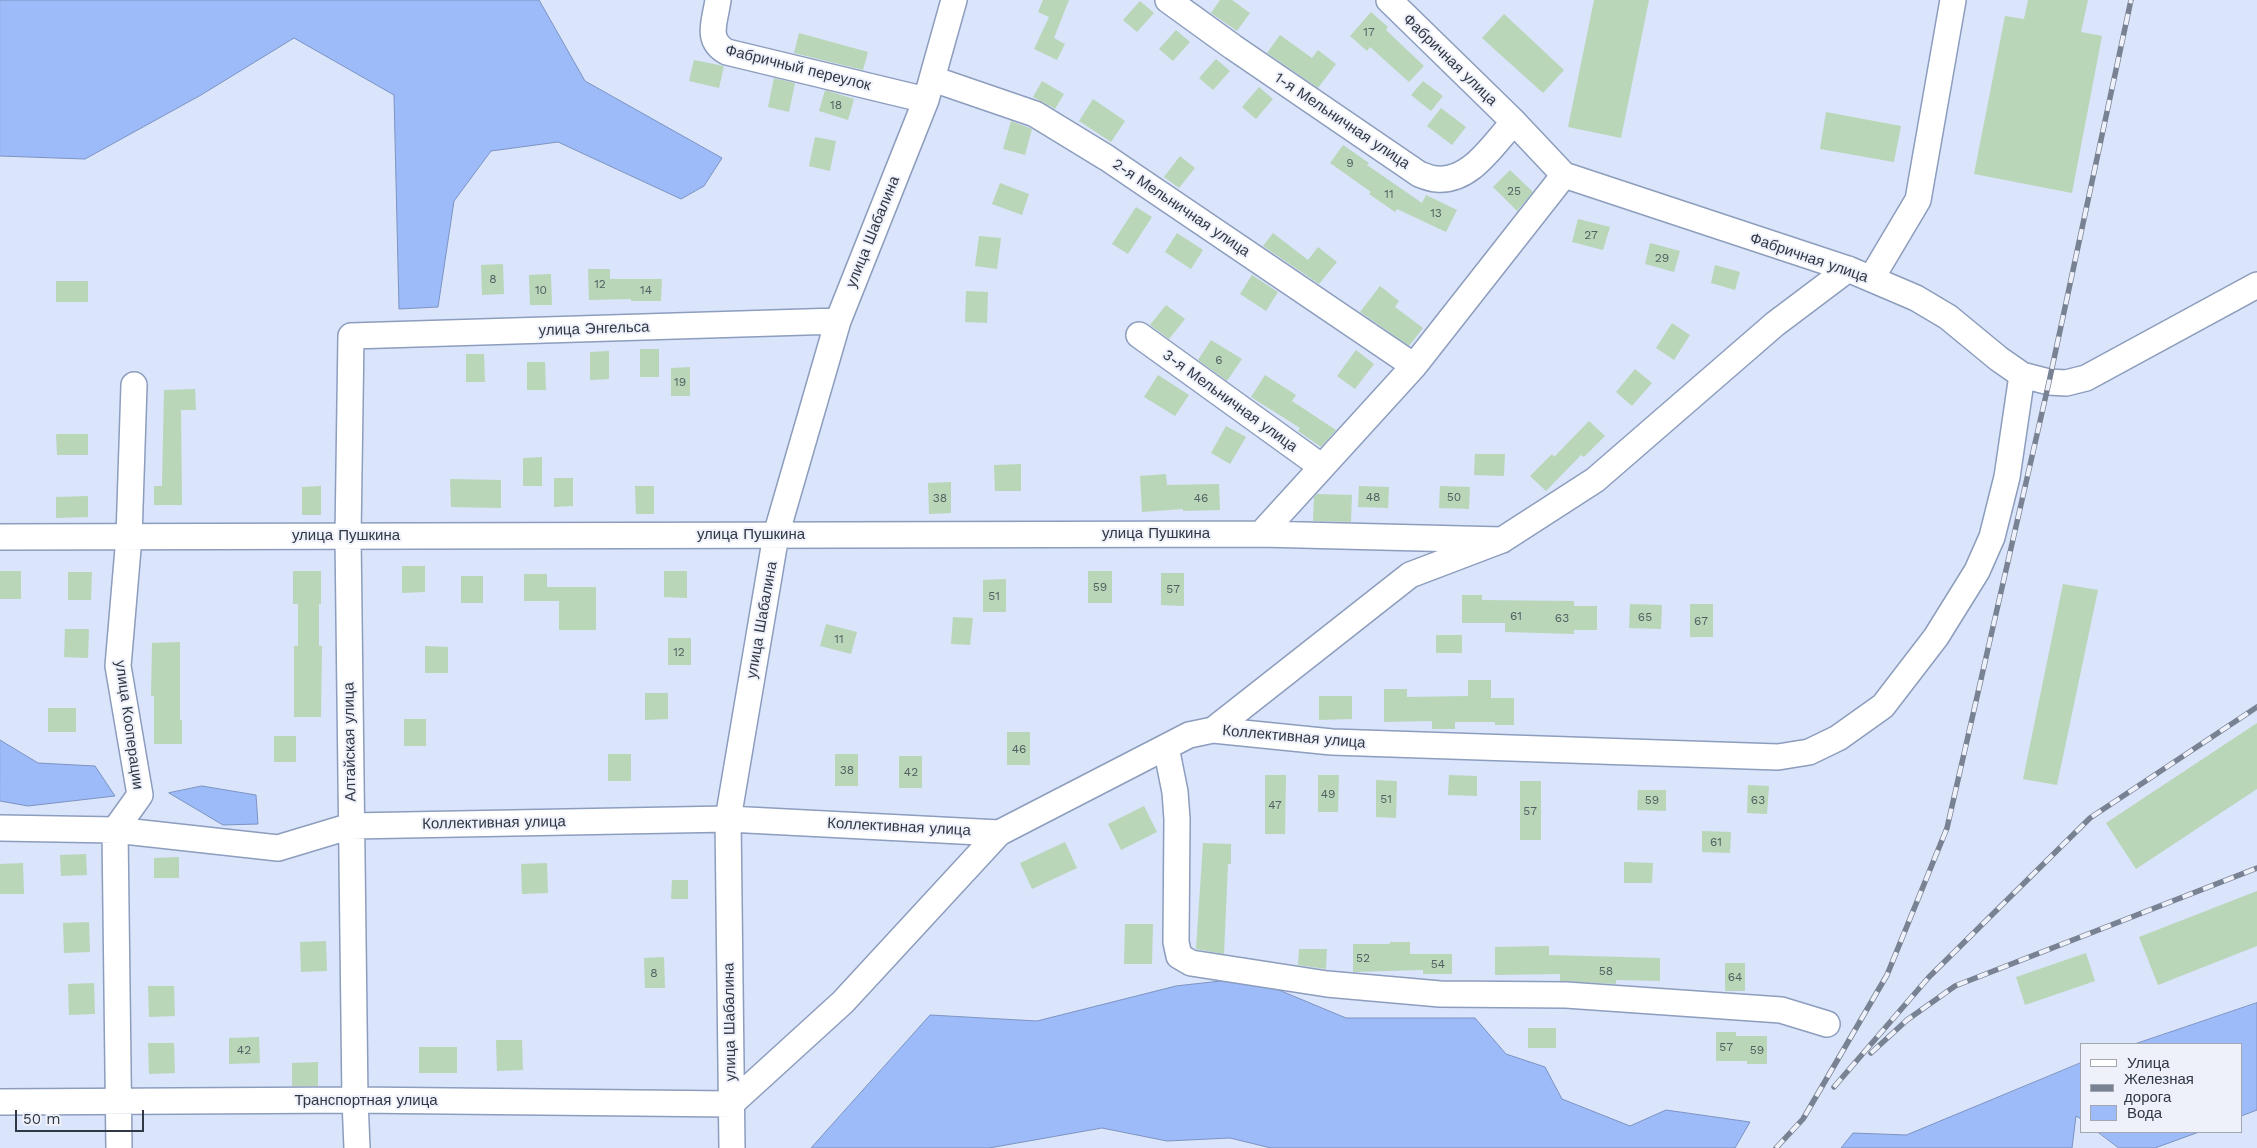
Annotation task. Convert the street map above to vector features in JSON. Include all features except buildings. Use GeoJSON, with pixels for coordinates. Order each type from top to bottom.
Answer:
{"type":"FeatureCollection","features":[{"type":"Feature","properties":{"kind":"street","name":"Фабричный переулок"},"geometry":{"type":"LineString","coordinates":[[718,0],[713,39],[717,46],[727,52],[929,90]]}},
{"type":"Feature","properties":{"kind":"street","name":"улица Шабалина"},"geometry":{"type":"LineString","coordinates":[[732,1148],[728,819],[776,535],[838,321],[929,90],[954,0]]}},
{"type":"Feature","properties":{"kind":"street","name":"1-я Мельничная улица"},"geometry":{"type":"LineString","coordinates":[[1168,0],[1233,47],[1419,174],[1437,180],[1454,178],[1468,172],[1514,122]]}},
{"type":"Feature","properties":{"kind":"street","name":"Фабричная улица"},"geometry":{"type":"LineString","coordinates":[[1389,0],[1514,122],[1564,175],[1848,269],[1916,298],[1948,317],[1998,359],[2022,375],[2049,382],[2066,383],[2086,378],[2257,286]]}},
{"type":"Feature","properties":{"kind":"street"},"geometry":{"type":"LineString","coordinates":[[1871,279],[1918,200],[1953,0]]}},
{"type":"Feature","properties":{"kind":"street","name":"2-я Мельничная улица"},"geometry":{"type":"LineString","coordinates":[[929,90],[1035,114],[1108,158],[1414,366]]}},
{"type":"Feature","properties":{"kind":"street"},"geometry":{"type":"LineString","coordinates":[[1261,534],[1414,366],[1564,175]]}},
{"type":"Feature","properties":{"kind":"street"},"geometry":{"type":"LineString","coordinates":[[1213,730],[1410,575],[1502,540],[1595,480],[1775,324],[1848,269]]}},
{"type":"Feature","properties":{"kind":"street","name":"улица Энгельса"},"geometry":{"type":"LineString","coordinates":[[351,336],[838,321]]}},
{"type":"Feature","properties":{"kind":"street","name":"Алтайская улица"},"geometry":{"type":"LineString","coordinates":[[351,336],[348,536],[357,1148]]}},
{"type":"Feature","properties":{"kind":"street","name":"3-я Мельничная улица"},"geometry":{"type":"LineString","coordinates":[[1139,336],[1322,467]]}},
{"type":"Feature","properties":{"kind":"street","name":"Коллективная улица"},"geometry":{"type":"LineString","coordinates":[[0,828],[115,830],[278,848],[351,826],[728,819],[999,832],[1189,735],[1213,730],[1332,742],[1778,757],[1809,752],[1838,738],[1883,706],[1936,637],[1977,570],[1992,537],[2007,477],[2022,375]]}},
{"type":"Feature","properties":{"kind":"street","name":"улица Кооперации"},"geometry":{"type":"LineString","coordinates":[[115,830],[140,795],[118,666],[129,536],[134,385]]}},
{"type":"Feature","properties":{"kind":"street","name":"улица Пушкина"},"geometry":{"type":"LineString","coordinates":[[0,537],[1261,534],[1502,540]]}},
{"type":"Feature","properties":{"kind":"street"},"geometry":{"type":"LineString","coordinates":[[1166,747],[1175,792],[1177,819],[1176,942],[1179,956],[1191,963],[1327,984],[1440,994],[1566,995],[1781,1010],[1828,1024]]}},
{"type":"Feature","properties":{"kind":"street"},"geometry":{"type":"LineString","coordinates":[[115,830],[119,1148]]}},
{"type":"Feature","properties":{"kind":"street"},"geometry":{"type":"LineString","coordinates":[[732,1104],[843,1002],[999,832]]}},
{"type":"Feature","properties":{"kind":"street","name":"Транспортная улица"},"geometry":{"type":"LineString","coordinates":[[0,1102],[355,1100],[732,1104]]}},
{"type":"Feature","properties":{"kind":"water"},"geometry":{"type":"Polygon","coordinates":[[[0,0],[539,0],[585,81],[722,158],[704,186],[681,199],[558,142],[491,151],[454,201],[438,307],[399,309],[394,95],[294,38],[201,95],[85,159],[0,156],[0,0]]]}},
{"type":"Feature","properties":{"kind":"water"},"geometry":{"type":"Polygon","coordinates":[[[0,740],[38,763],[95,766],[115,796],[28,806],[0,801],[0,740]]]}},
{"type":"Feature","properties":{"kind":"water"},"geometry":{"type":"Polygon","coordinates":[[[202,786],[256,795],[258,824],[223,825],[169,793],[202,786]]]}},
{"type":"Feature","properties":{"kind":"water"},"geometry":{"type":"Polygon","coordinates":[[[1250,978],[1346,1018],[1475,1018],[1506,1054],[1545,1067],[1562,1099],[1630,1126],[1666,1110],[1750,1122],[1735,1148],[1271,1148],[1230,1138],[1167,1141],[1102,1128],[989,1148],[811,1148],[930,1015],[1037,1021],[1176,986],[1250,978]]]}},
{"type":"Feature","properties":{"kind":"water"},"geometry":{"type":"Polygon","coordinates":[[[2257,1003],[2257,1110],[2242,1116],[2242,1043],[2138,1043],[2257,1003]]]}},
{"type":"Feature","properties":{"kind":"water"},"geometry":{"type":"Polygon","coordinates":[[[2080,1063],[2080,1118],[2076,1116],[2072,1148],[1841,1148],[1853,1133],[1906,1135],[2080,1063]]]}},
{"type":"Feature","properties":{"kind":"water"},"geometry":{"type":"Polygon","coordinates":[[[2099,1133],[2196,1133],[2155,1148],[2119,1148],[2099,1133]]]}},
{"type":"Feature","properties":{"kind":"railway"},"geometry":{"type":"LineString","coordinates":[[1776,1148],[1803,1119],[1887,975],[1947,828],[2049,382],[2131,0]]}},
{"type":"Feature","properties":{"kind":"railway"},"geometry":{"type":"LineString","coordinates":[[1834,1087],[1929,977],[2090,818],[2257,707]]}},
{"type":"Feature","properties":{"kind":"railway"},"geometry":{"type":"LineString","coordinates":[[1871,1053],[1907,1020],[1955,986],[2257,868]]}}]}
